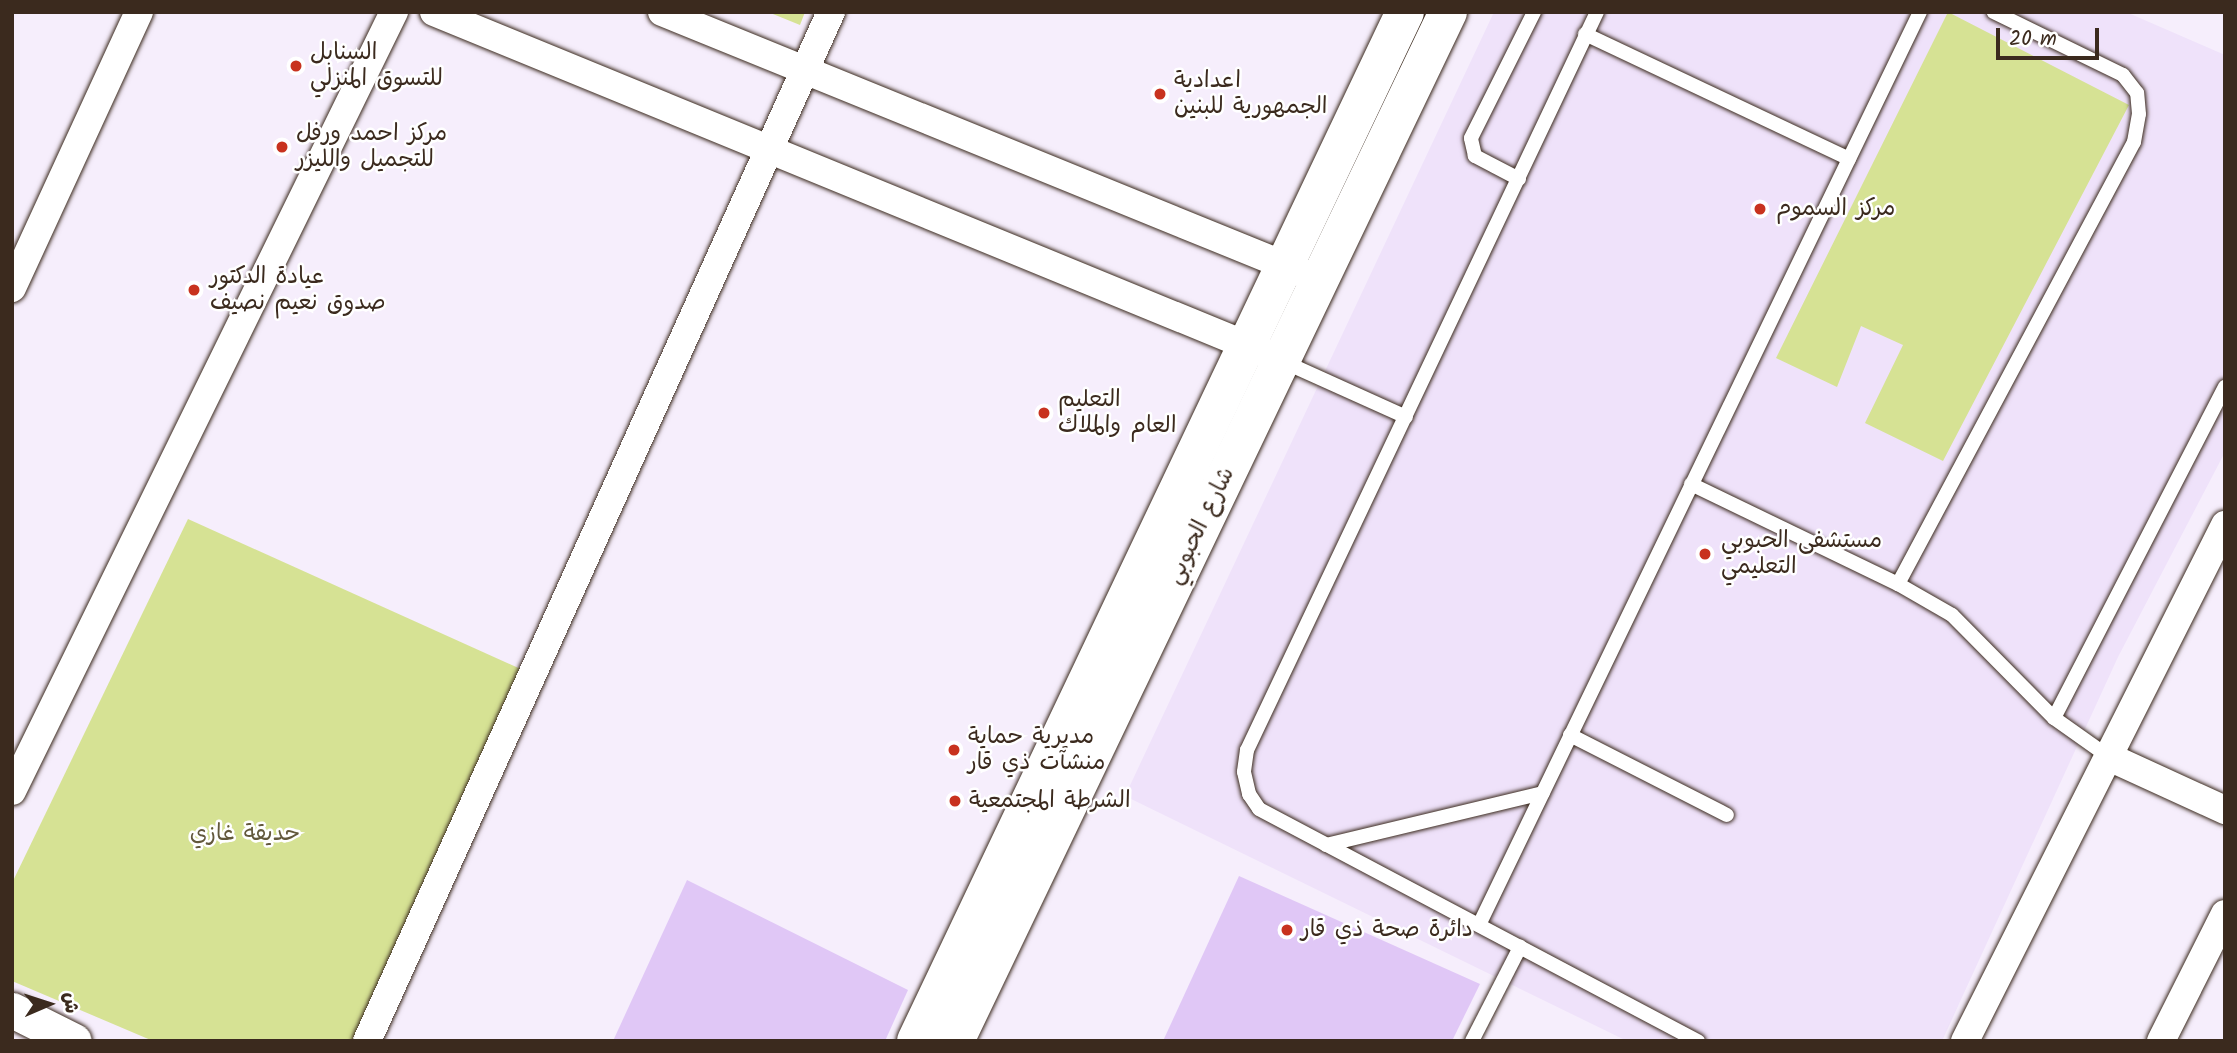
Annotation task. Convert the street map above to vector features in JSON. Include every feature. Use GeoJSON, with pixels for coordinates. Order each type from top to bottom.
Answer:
{"type":"FeatureCollection","features":[{"type":"Feature","properties":{"kind":"main road","name":"شارع الحبوبي"},"geometry":{"type":"LineString","coordinates":[[955,1041],[1264,352],[1285,264],[1405,12]]}},
{"type":"Feature","properties":{"kind":"main road","name":"شارع الحبوبي"},"geometry":{"type":"LineString","coordinates":[[916,1041],[1264,352],[1320,281],[1448,12]]}},
{"type":"Feature","properties":{"kind":"street"},"geometry":{"type":"LineString","coordinates":[[12,288],[139,12]]}},
{"type":"Feature","properties":{"kind":"street"},"geometry":{"type":"LineString","coordinates":[[12,791],[394,12]]}},
{"type":"Feature","properties":{"kind":"street"},"geometry":{"type":"LineString","coordinates":[[434,12],[1264,352]]}},
{"type":"Feature","properties":{"kind":"street"},"geometry":{"type":"LineString","coordinates":[[662,12],[1285,264],[1320,281]]}},
{"type":"Feature","properties":{"kind":"street"},"geometry":{"type":"LineString","coordinates":[[367,1041],[831,12]]}},
{"type":"Feature","properties":{"kind":"street"},"geometry":{"type":"LineString","coordinates":[[1965,1041],[2225,525]]}},
{"type":"Feature","properties":{"kind":"street"},"geometry":{"type":"LineString","coordinates":[[2109,757],[2225,810]]}},
{"type":"Feature","properties":{"kind":"street"},"geometry":{"type":"LineString","coordinates":[[2161,1041],[2225,914]]}},
{"type":"Feature","properties":{"kind":"street"},"geometry":{"type":"LineString","coordinates":[[12,1010],[74,1041]]}},
{"type":"Feature","properties":{"kind":"lane"},"geometry":{"type":"LineString","coordinates":[[1519,179],[1475,156],[1471,138],[1534,12]]}},
{"type":"Feature","properties":{"kind":"lane"},"geometry":{"type":"LineString","coordinates":[[1597,12],[1247,750],[1244,772],[1249,794],[1259,809],[1698,1041]]}},
{"type":"Feature","properties":{"kind":"lane"},"geometry":{"type":"LineString","coordinates":[[1479,925],[1920,12]]}},
{"type":"Feature","properties":{"kind":"lane"},"geometry":{"type":"LineString","coordinates":[[1898,584],[2134,142],[2139,114],[2137,93],[2123,75],[1994,12]]}},
{"type":"Feature","properties":{"kind":"lane"},"geometry":{"type":"LineString","coordinates":[[1585,34],[1849,159]]}},
{"type":"Feature","properties":{"kind":"lane"},"geometry":{"type":"LineString","coordinates":[[1264,352],[1406,416]]}},
{"type":"Feature","properties":{"kind":"lane"},"geometry":{"type":"LineString","coordinates":[[2054,718],[2225,387]]}},
{"type":"Feature","properties":{"kind":"lane"},"geometry":{"type":"LineString","coordinates":[[1691,484],[1898,584],[1952,615],[2054,718],[2109,757]]}},
{"type":"Feature","properties":{"kind":"lane"},"geometry":{"type":"LineString","coordinates":[[1570,735],[1727,815]]}},
{"type":"Feature","properties":{"kind":"lane"},"geometry":{"type":"LineString","coordinates":[[1326,845],[1543,793]]}},
{"type":"Feature","properties":{"kind":"lane"},"geometry":{"type":"LineString","coordinates":[[1472,1041],[1520,947]]}},
{"type":"Feature","properties":{"kind":"shaded area","name":"مستشفى الحبوبي التعليمي"},"geometry":{"type":"Polygon","coordinates":[[[1494,12],[2126,12],[2225,55],[2225,452],[2118,657],[1942,1041],[1627,1041],[1125,796],[1494,12]]]}},
{"type":"Feature","properties":{"kind":"green space"},"geometry":{"type":"Polygon","coordinates":[[[768,12],[805,12],[800,25],[768,12]]]}},
{"type":"Feature","properties":{"kind":"green space"},"geometry":{"type":"Polygon","coordinates":[[[1948,12],[2129,105],[1943,461],[1865,423],[1903,345],[1861,326],[1837,387],[1776,358],[1948,12]]]}},
{"type":"Feature","properties":{"kind":"green space","name":"حديقة غازي"},"geometry":{"type":"Polygon","coordinates":[[[188,519],[525,671],[359,1041],[153,1041],[12,981],[12,883],[188,519]]]}},
{"type":"Feature","properties":{"kind":"building","name":"دائرة صحة ذي قار"},"geometry":{"type":"Polygon","coordinates":[[[1239,876],[1480,984],[1452,1041],[1163,1041],[1239,876]]]}},
{"type":"Feature","properties":{"kind":"building"},"geometry":{"type":"Polygon","coordinates":[[[687,880],[908,990],[885,1041],[613,1041],[687,880]]]}},
{"type":"Feature","properties":{"kind":"place","name":"السنابل للتسوق المنزلي"},"geometry":{"type":"Point","coordinates":[296,66]}},
{"type":"Feature","properties":{"kind":"place","name":"اعدادية الجمهورية للبنين"},"geometry":{"type":"Point","coordinates":[1160,94]}},
{"type":"Feature","properties":{"kind":"place","name":"مركز احمد ورفل للتجميل والليزر"},"geometry":{"type":"Point","coordinates":[282,147]}},
{"type":"Feature","properties":{"kind":"place","name":"مركز السموم"},"geometry":{"type":"Point","coordinates":[1760,209]}},
{"type":"Feature","properties":{"kind":"place","name":"عيادة الدكتور صدوق نعيم نصيف"},"geometry":{"type":"Point","coordinates":[194,290]}},
{"type":"Feature","properties":{"kind":"place","name":"التعليم العام والملاك"},"geometry":{"type":"Point","coordinates":[1044,413]}},
{"type":"Feature","properties":{"kind":"place","name":"مستشفى الحبوبي التعليمي"},"geometry":{"type":"Point","coordinates":[1705,554]}},
{"type":"Feature","properties":{"kind":"place","name":"مديرية حماية منشآت ذي قار"},"geometry":{"type":"Point","coordinates":[954,750]}},
{"type":"Feature","properties":{"kind":"place","name":"الشرطة المجتمعية"},"geometry":{"type":"Point","coordinates":[955,801]}},
{"type":"Feature","properties":{"kind":"place","name":"دائرة صحة ذي قار"},"geometry":{"type":"Point","coordinates":[1287,930]}}]}
